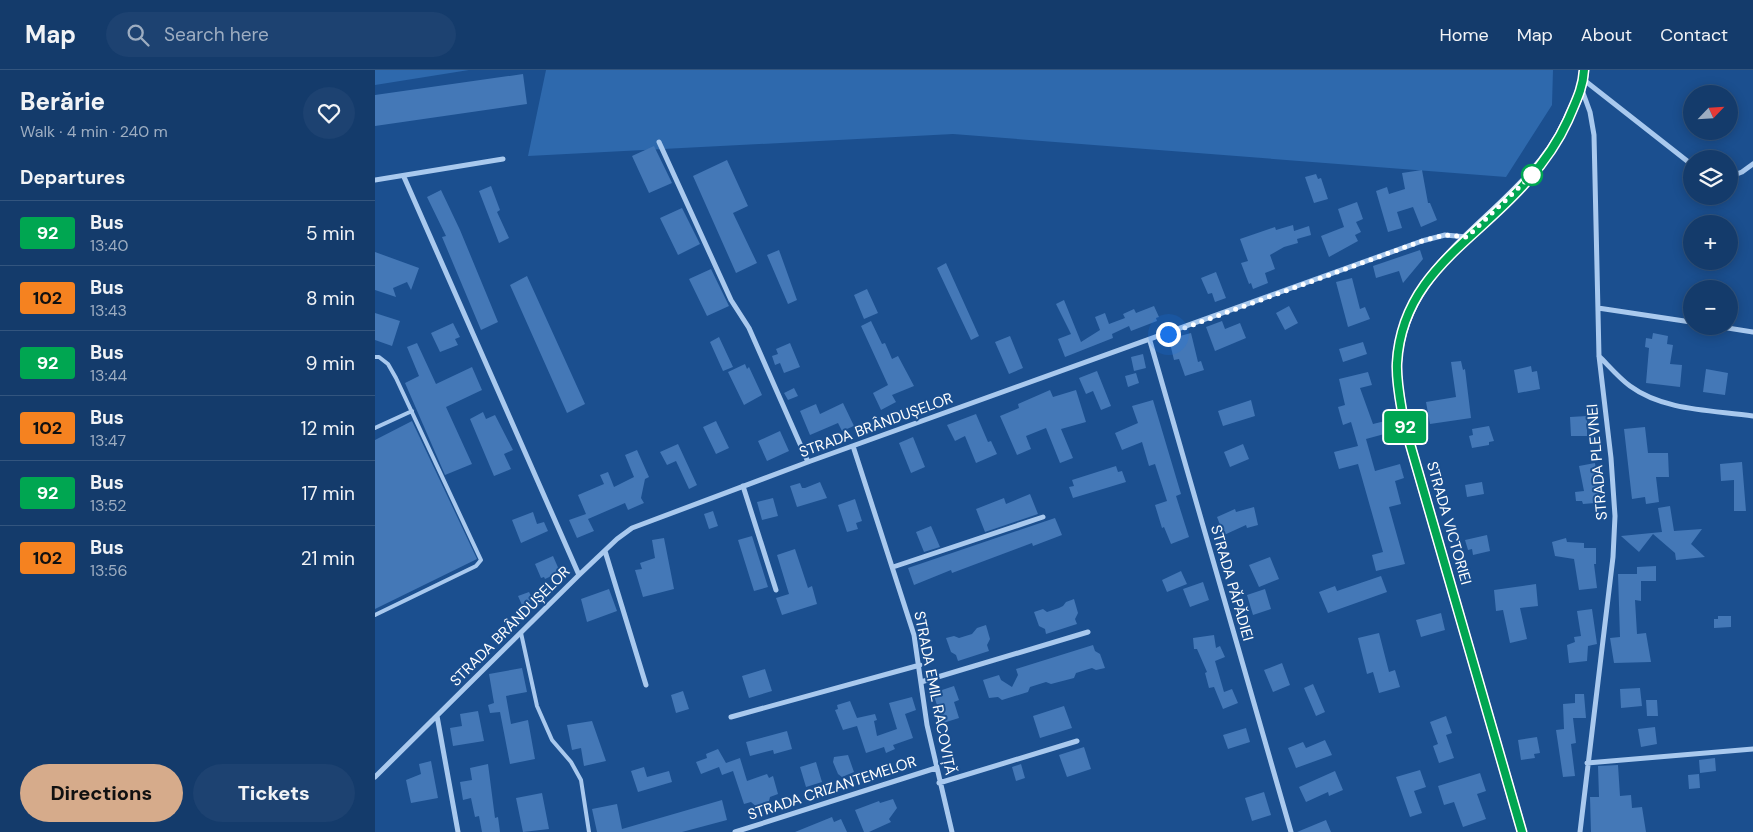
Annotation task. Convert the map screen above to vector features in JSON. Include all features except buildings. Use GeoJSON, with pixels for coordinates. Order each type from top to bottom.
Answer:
{"type":"FeatureCollection","features":[{"type":"Feature","properties":{"kind":"street"},"geometry":{"type":"LineString","coordinates":[[1583,80],[1683,158]]}},
{"type":"Feature","properties":{"kind":"street","name":"STRADA VICTORIEI"},"geometry":{"type":"LineString","coordinates":[[1522,832],[1404,423],[1399,395],[1397,364],[1405,320],[1427,280],[1467,237],[1527,181],[1550,152],[1583,80]]}},
{"type":"Feature","properties":{"kind":"street","name":"STRADA PLEVNEI"},"geometry":{"type":"LineString","coordinates":[[1580,832],[1613,558],[1615,516],[1599,356],[1597,308],[1599,268],[1594,135],[1583,80]]}},
{"type":"Feature","properties":{"kind":"street"},"geometry":{"type":"LineString","coordinates":[[659,142],[731,300],[749,328],[808,462]]}},
{"type":"Feature","properties":{"kind":"street"},"geometry":{"type":"LineString","coordinates":[[375,180],[404,177],[503,159]]}},
{"type":"Feature","properties":{"kind":"street"},"geometry":{"type":"LineString","coordinates":[[1738,174],[1753,164]]}},
{"type":"Feature","properties":{"kind":"street"},"geometry":{"type":"LineString","coordinates":[[404,177],[579,575]]}},
{"type":"Feature","properties":{"kind":"street","name":"STRADA BRÂNDUȘELOR"},"geometry":{"type":"LineString","coordinates":[[375,777],[579,575],[633,528],[808,462],[1150,341],[1422,241],[1445,235],[1467,237]]}},
{"type":"Feature","properties":{"kind":"street"},"geometry":{"type":"LineString","coordinates":[[1597,308],[1683,321]]}},
{"type":"Feature","properties":{"kind":"street"},"geometry":{"type":"LineString","coordinates":[[1738,330],[1753,332]]}},
{"type":"Feature","properties":{"kind":"street","name":"STRADA PĂPĂDIEI"},"geometry":{"type":"LineString","coordinates":[[1150,341],[1291,832]]}},
{"type":"Feature","properties":{"kind":"street"},"geometry":{"type":"LineString","coordinates":[[1599,356],[1628,385],[1644,395],[1664,403],[1753,416]]}},
{"type":"Feature","properties":{"kind":"street","name":"STRADA EMIL RACOVIȚĂ"},"geometry":{"type":"LineString","coordinates":[[853,446],[914,635],[936,768],[952,832]]}},
{"type":"Feature","properties":{"kind":"street"},"geometry":{"type":"LineString","coordinates":[[743,486],[776,590]]}},
{"type":"Feature","properties":{"kind":"street"},"geometry":{"type":"LineString","coordinates":[[893,568],[1043,517]]}},
{"type":"Feature","properties":{"kind":"street"},"geometry":{"type":"LineString","coordinates":[[605,551],[646,685]]}},
{"type":"Feature","properties":{"kind":"street"},"geometry":{"type":"LineString","coordinates":[[921,682],[1088,632]]}},
{"type":"Feature","properties":{"kind":"street"},"geometry":{"type":"LineString","coordinates":[[731,717],[920,665]]}},
{"type":"Feature","properties":{"kind":"street"},"geometry":{"type":"LineString","coordinates":[[437,716],[458,832]]}},
{"type":"Feature","properties":{"kind":"street"},"geometry":{"type":"LineString","coordinates":[[939,783],[1077,742]]}},
{"type":"Feature","properties":{"kind":"street"},"geometry":{"type":"LineString","coordinates":[[1587,763],[1753,749]]}},
{"type":"Feature","properties":{"kind":"street","name":"STRADA CRIZANTEMELOR"},"geometry":{"type":"LineString","coordinates":[[735,832],[936,768]]}},
{"type":"Feature","properties":{"kind":"lane"},"geometry":{"type":"LineString","coordinates":[[375,358],[379,357],[388,364],[412,411],[481,560],[476,566],[375,615]]}},
{"type":"Feature","properties":{"kind":"lane"},"geometry":{"type":"LineString","coordinates":[[375,428],[412,411]]}},
{"type":"Feature","properties":{"kind":"lane"},"geometry":{"type":"LineString","coordinates":[[521,633],[537,706],[552,740],[571,762],[581,780],[589,832]]}},
{"type":"Feature","properties":{"kind":"shaded area"},"geometry":{"type":"Polygon","coordinates":[[[375,70],[469,70],[375,85],[375,70]]]}},
{"type":"Feature","properties":{"kind":"shaded area"},"geometry":{"type":"Polygon","coordinates":[[[546,70],[1553,70],[1552,105],[1506,177],[953,134],[528,156],[546,70]]]}},
{"type":"Feature","properties":{"kind":"bus line","name":"92"},"geometry":{"type":"LineString","coordinates":[[1522,832],[1404,423],[1399,395],[1397,364],[1405,320],[1427,280],[1454,250],[1527,181],[1550,152],[1563,131],[1582,90],[1584,70]]}},
{"type":"Feature","properties":{"kind":"route"},"geometry":{"type":"LineString","coordinates":[[1168,334],[1422,241],[1445,235],[1467,237],[1532,175]]}}]}
